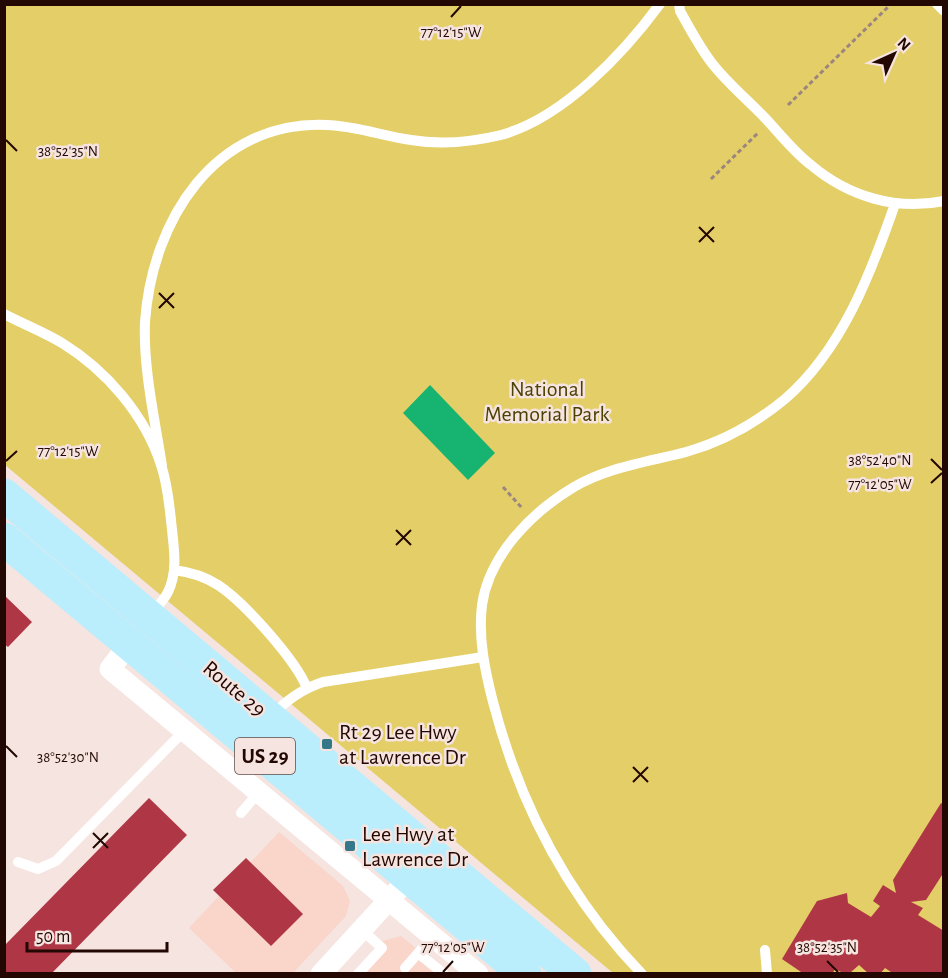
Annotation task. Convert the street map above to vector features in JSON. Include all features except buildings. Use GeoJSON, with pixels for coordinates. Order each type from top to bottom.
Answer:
{"type":"FeatureCollection","features":[{"type":"Feature","properties":{"kind":"main road","name":"Route 29"},"geometry":{"type":"LineString","coordinates":[[4,495],[149,617],[259,730],[410,876],[525,974]]}},
{"type":"Feature","properties":{"kind":"main road","name":"Route 29"},"geometry":{"type":"LineString","coordinates":[[4,539],[130,643],[259,730]]}},
{"type":"Feature","properties":{"kind":"main road","name":"Route 29"},"geometry":{"type":"LineString","coordinates":[[410,876],[575,974]]}},
{"type":"Feature","properties":{"kind":"street"},"geometry":{"type":"LineString","coordinates":[[130,643],[110,669],[258,793],[303,839],[410,876],[433,936],[478,974]]}},
{"type":"Feature","properties":{"kind":"street"},"geometry":{"type":"LineString","coordinates":[[321,974],[410,876]]}},
{"type":"Feature","properties":{"kind":"lane"},"geometry":{"type":"LineString","coordinates":[[149,617],[167,592],[174,570],[169,501],[146,356],[145,324],[148,292],[155,262],[172,220],[182,201],[199,179],[218,160],[252,139],[268,132],[298,126],[326,125],[356,128],[411,140],[442,143],[472,141],[503,134],[532,122],[558,107],[592,79],[619,52],[660,4]]}},
{"type":"Feature","properties":{"kind":"lane"},"geometry":{"type":"LineString","coordinates":[[679,4],[680,11],[712,63],[810,164],[832,180],[861,195],[895,204],[930,204],[944,201]]}},
{"type":"Feature","properties":{"kind":"lane"},"geometry":{"type":"LineString","coordinates":[[937,4],[944,11]]}},
{"type":"Feature","properties":{"kind":"lane"},"geometry":{"type":"LineString","coordinates":[[642,974],[616,947],[586,909],[561,871],[538,827],[518,780],[500,730],[483,657],[482,604],[489,580],[501,556],[516,535],[550,503],[574,487],[600,474],[702,447],[732,434],[759,418],[786,397],[811,372],[831,345],[857,299],[895,204]]}},
{"type":"Feature","properties":{"kind":"lane"},"geometry":{"type":"LineString","coordinates":[[4,314],[61,342],[109,381],[133,409],[162,466]]}},
{"type":"Feature","properties":{"kind":"lane"},"geometry":{"type":"LineString","coordinates":[[174,570],[196,575],[220,586],[247,611],[296,666],[307,688]]}},
{"type":"Feature","properties":{"kind":"lane"},"geometry":{"type":"LineString","coordinates":[[259,730],[291,697],[323,682],[483,657]]}},
{"type":"Feature","properties":{"kind":"lane"},"geometry":{"type":"LineString","coordinates":[[18,862],[38,869],[57,861],[184,731]]}},
{"type":"Feature","properties":{"kind":"lane"},"geometry":{"type":"LineString","coordinates":[[241,813],[258,793]]}},
{"type":"Feature","properties":{"kind":"lane"},"geometry":{"type":"LineString","coordinates":[[358,974],[382,948],[362,930]]}},
{"type":"Feature","properties":{"kind":"lane"},"geometry":{"type":"LineString","coordinates":[[405,968],[433,936]]}},
{"type":"Feature","properties":{"kind":"lane"},"geometry":{"type":"LineString","coordinates":[[765,950],[767,974]]}},
{"type":"Feature","properties":{"kind":"lane"},"geometry":{"type":"LineString","coordinates":[[418,953],[444,974]]}},
{"type":"Feature","properties":{"kind":"path"},"geometry":{"type":"LineString","coordinates":[[788,105],[891,4]]}},
{"type":"Feature","properties":{"kind":"path"},"geometry":{"type":"LineString","coordinates":[[711,179],[752,139]]}},
{"type":"Feature","properties":{"kind":"path"},"geometry":{"type":"LineString","coordinates":[[503,487],[519,505]]}},
{"type":"Feature","properties":{"kind":"shaded area"},"geometry":{"type":"Polygon","coordinates":[[[430,385],[495,453],[468,480],[403,413],[430,385]]]}},
{"type":"Feature","properties":{"kind":"shaded area"},"geometry":{"type":"Polygon","coordinates":[[[279,832],[343,886],[350,901],[346,916],[293,973],[236,973],[189,928],[279,832]]]}},
{"type":"Feature","properties":{"kind":"shaded area"},"geometry":{"type":"Polygon","coordinates":[[[401,936],[446,973],[352,974],[382,941],[401,936]]]}},
{"type":"Feature","properties":{"kind":"green space","name":"National Memorial Park"},"geometry":{"type":"Polygon","coordinates":[[[4,5],[943,5],[943,973],[613,973],[5,465],[4,5]]]}},
{"type":"Feature","properties":{"kind":"place","name":"Rt 29 Lee Hwy at Lawrence Dr"},"geometry":{"type":"Point","coordinates":[327,744]}},
{"type":"Feature","properties":{"kind":"place","name":"Lee Hwy at Lawrence Dr"},"geometry":{"type":"Point","coordinates":[350,846]}}]}
